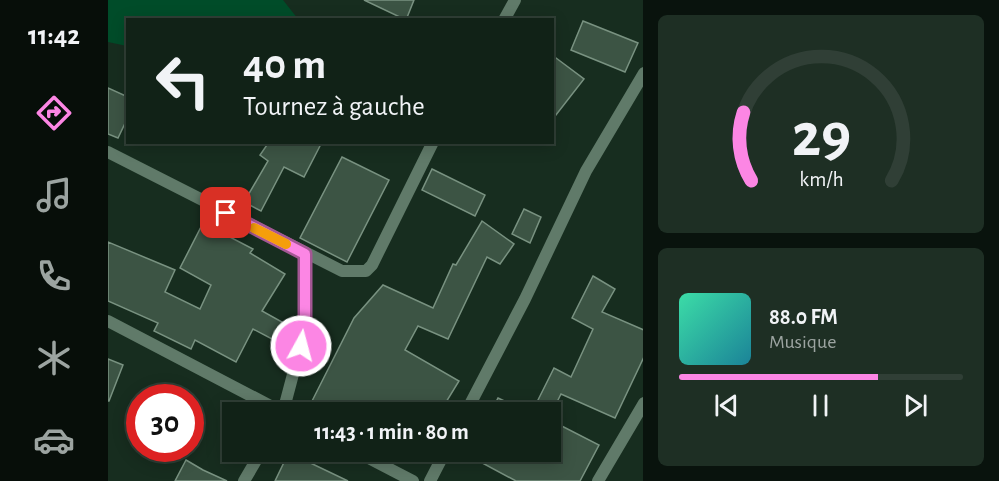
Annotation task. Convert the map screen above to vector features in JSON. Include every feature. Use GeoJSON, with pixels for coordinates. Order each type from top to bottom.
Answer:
{"type":"FeatureCollection","features":[{"type":"Feature","properties":{"kind":"street"},"geometry":{"type":"LineString","coordinates":[[505,18],[515,0]]}},
{"type":"Feature","properties":{"kind":"street"},"geometry":{"type":"LineString","coordinates":[[471,402],[525,299],[586,171],[643,75]]}},
{"type":"Feature","properties":{"kind":"street"},"geometry":{"type":"LineString","coordinates":[[108,152],[342,272],[366,271],[384,243],[432,144]]}},
{"type":"Feature","properties":{"kind":"street"},"geometry":{"type":"LineString","coordinates":[[285,402],[305,329],[305,254]]}},
{"type":"Feature","properties":{"kind":"street"},"geometry":{"type":"LineString","coordinates":[[108,321],[263,402]]}},
{"type":"Feature","properties":{"kind":"street"},"geometry":{"type":"LineString","coordinates":[[598,481],[643,405]]}},
{"type":"Feature","properties":{"kind":"street"},"geometry":{"type":"LineString","coordinates":[[632,423],[643,428]]}},
{"type":"Feature","properties":{"kind":"street"},"geometry":{"type":"LineString","coordinates":[[244,481],[255,462]]}},
{"type":"Feature","properties":{"kind":"street"},"geometry":{"type":"LineString","coordinates":[[376,462],[413,481]]}},
{"type":"Feature","properties":{"kind":"street"},"geometry":{"type":"LineString","coordinates":[[430,481],[440,462]]}},
{"type":"Feature","properties":{"kind":"shaded area"},"geometry":{"type":"Polygon","coordinates":[[[108,0],[283,0],[297,18],[126,18],[126,46],[108,42],[108,0]]]}},
{"type":"Feature","properties":{"kind":"building"},"geometry":{"type":"Polygon","coordinates":[[[364,0],[414,0],[407,18],[402,18],[364,0]]]}},
{"type":"Feature","properties":{"kind":"building"},"geometry":{"type":"Polygon","coordinates":[[[583,21],[638,43],[625,72],[571,50],[583,21]]]}},
{"type":"Feature","properties":{"kind":"building"},"geometry":{"type":"Polygon","coordinates":[[[554,56],[584,79],[554,117],[554,56]]]}},
{"type":"Feature","properties":{"kind":"building"},"geometry":{"type":"Polygon","coordinates":[[[108,88],[126,96],[126,121],[118,138],[108,134],[108,88]]]}},
{"type":"Feature","properties":{"kind":"building"},"geometry":{"type":"Polygon","coordinates":[[[268,144],[321,144],[304,177],[284,167],[261,211],[244,202],[268,161],[260,155],[268,144]]]}},
{"type":"Feature","properties":{"kind":"building"},"geometry":{"type":"Polygon","coordinates":[[[342,157],[389,180],[347,262],[300,238],[342,157]]]}},
{"type":"Feature","properties":{"kind":"building"},"geometry":{"type":"Polygon","coordinates":[[[432,169],[485,195],[475,216],[422,190],[432,169]]]}},
{"type":"Feature","properties":{"kind":"building"},"geometry":{"type":"Polygon","coordinates":[[[524,209],[541,217],[530,243],[512,234],[524,209]]]}},
{"type":"Feature","properties":{"kind":"building"},"geometry":{"type":"Polygon","coordinates":[[[482,221],[514,244],[500,264],[487,257],[448,339],[418,326],[405,350],[459,381],[446,402],[312,402],[354,318],[383,285],[433,308],[453,264],[456,265],[482,221]]]}},
{"type":"Feature","properties":{"kind":"building"},"geometry":{"type":"Polygon","coordinates":[[[203,223],[253,249],[250,253],[285,274],[262,311],[282,322],[272,339],[253,329],[236,362],[195,340],[191,349],[154,331],[158,323],[108,301],[108,242],[175,270],[165,292],[200,309],[211,285],[180,268],[203,223]]]}},
{"type":"Feature","properties":{"kind":"building"},"geometry":{"type":"Polygon","coordinates":[[[593,276],[615,289],[602,312],[643,330],[643,359],[615,418],[561,394],[557,402],[537,402],[554,368],[571,377],[593,329],[572,318],[593,276]]]}},
{"type":"Feature","properties":{"kind":"building"},"geometry":{"type":"Polygon","coordinates":[[[108,359],[123,365],[109,401],[108,401],[108,359]]]}},
{"type":"Feature","properties":{"kind":"building"},"geometry":{"type":"Polygon","coordinates":[[[561,426],[599,445],[580,481],[516,481],[481,462],[561,462],[561,426]]]}},
{"type":"Feature","properties":{"kind":"building"},"geometry":{"type":"Polygon","coordinates":[[[185,462],[189,462],[227,481],[175,481],[185,462]]]}},
{"type":"Feature","properties":{"kind":"building"},"geometry":{"type":"Polygon","coordinates":[[[284,462],[308,462],[348,481],[275,481],[284,462]]]}},
{"type":"Feature","properties":{"kind":"slow traffic"},"geometry":{"type":"LineString","coordinates":[[254,228],[286,244]]}},
{"type":"Feature","properties":{"kind":"route"},"geometry":{"type":"LineString","coordinates":[[226,213],[305,254],[305,329],[301,346]]}}]}
